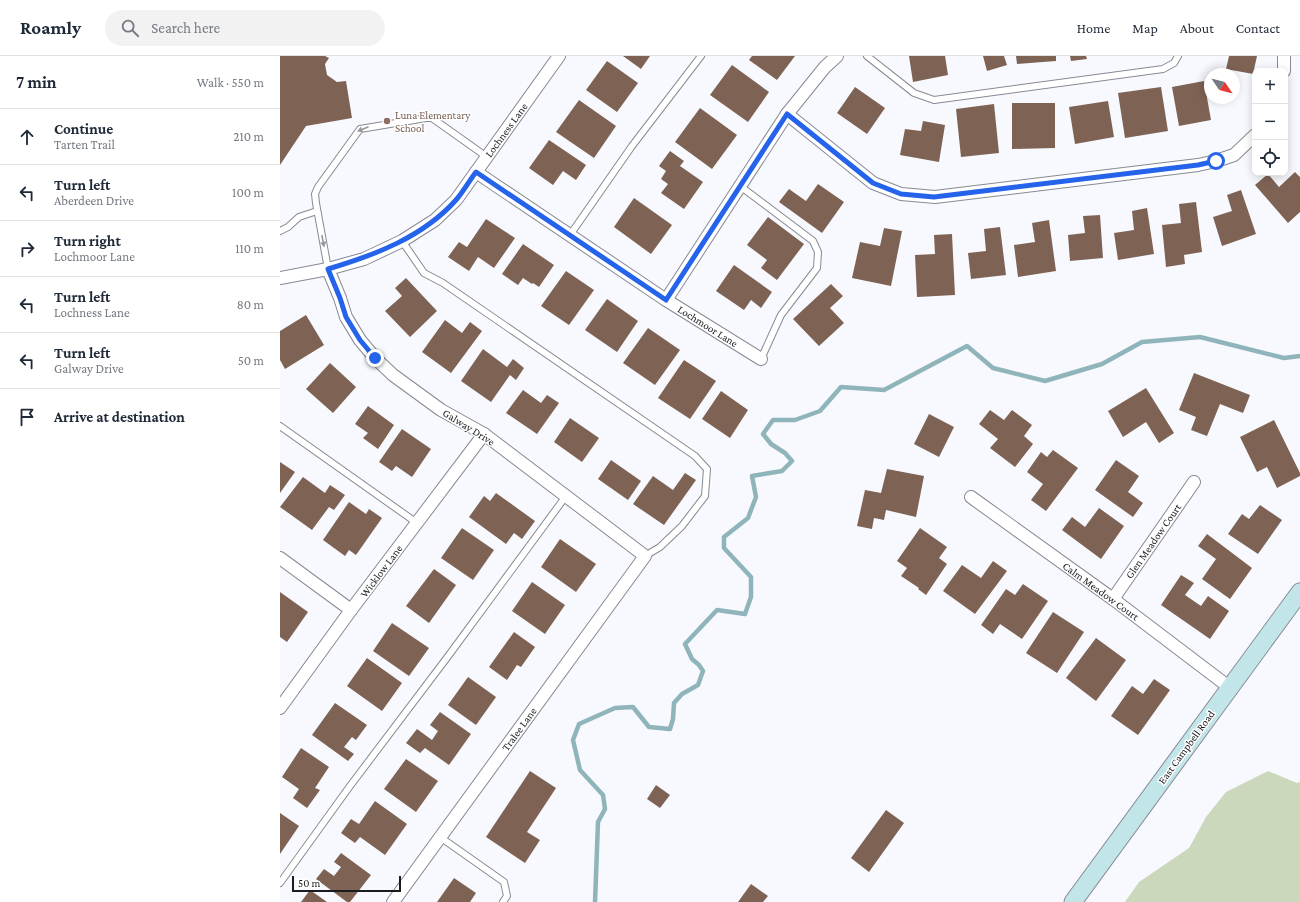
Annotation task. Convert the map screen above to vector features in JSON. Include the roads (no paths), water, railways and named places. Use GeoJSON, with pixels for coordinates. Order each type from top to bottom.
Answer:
{"type":"FeatureCollection","features":[{"type":"Feature","properties":{"kind":"main road","name":"East Campbell Road"},"geometry":{"type":"LineString","coordinates":[[1073,902],[1300,592]]}},
{"type":"Feature","properties":{"kind":"street","name":"Lochness Lane"},"geometry":{"type":"LineString","coordinates":[[280,278],[328,269],[364,258],[402,241],[435,220],[456,200],[559,56]]}},
{"type":"Feature","properties":{"kind":"street"},"geometry":{"type":"LineString","coordinates":[[666,300],[787,114],[825,67],[837,56]]}},
{"type":"Feature","properties":{"kind":"street"},"geometry":{"type":"LineString","coordinates":[[1284,56],[1284,68]]}},
{"type":"Feature","properties":{"kind":"street"},"geometry":{"type":"LineString","coordinates":[[787,114],[873,183],[901,194],[934,197],[1198,165],[1234,155],[1252,138]]}},
{"type":"Feature","properties":{"kind":"street","name":"Lochmoor Lane"},"geometry":{"type":"LineString","coordinates":[[476,172],[666,300],[761,359]]}},
{"type":"Feature","properties":{"kind":"street","name":"Galway Drive"},"geometry":{"type":"LineString","coordinates":[[328,269],[346,317],[360,340],[375,358],[393,375],[441,410],[484,434],[645,556]]}},
{"type":"Feature","properties":{"kind":"street","name":"Wicklow Lane"},"geometry":{"type":"LineString","coordinates":[[280,708],[351,610],[484,434]]}},
{"type":"Feature","properties":{"kind":"street","name":"Glen Meadow Court"},"geometry":{"type":"LineString","coordinates":[[1113,599],[1194,482]]}},
{"type":"Feature","properties":{"kind":"street","name":"Calm Meadow Court"},"geometry":{"type":"LineString","coordinates":[[971,497],[1113,599],[1229,687]]}},
{"type":"Feature","properties":{"kind":"street","name":"Tralee Lane"},"geometry":{"type":"LineString","coordinates":[[393,902],[645,556]]}},
{"type":"Feature","properties":{"kind":"street"},"geometry":{"type":"LineString","coordinates":[[280,558],[351,610]]}},
{"type":"Feature","properties":{"kind":"lane"},"geometry":{"type":"LineString","coordinates":[[570,236],[632,146],[701,56]]}},
{"type":"Feature","properties":{"kind":"lane"},"geometry":{"type":"LineString","coordinates":[[867,56],[914,93],[934,100],[1163,69],[1174,63],[1178,56]]}},
{"type":"Feature","properties":{"kind":"lane"},"geometry":{"type":"LineString","coordinates":[[328,269],[315,194],[318,187],[360,129],[432,118],[487,156]]}},
{"type":"Feature","properties":{"kind":"lane"},"geometry":{"type":"LineString","coordinates":[[740,186],[813,241],[818,252],[817,268],[781,315],[761,359]]}},
{"type":"Feature","properties":{"kind":"lane"},"geometry":{"type":"LineString","coordinates":[[280,231],[288,227],[299,217],[317,211]]}},
{"type":"Feature","properties":{"kind":"lane"},"geometry":{"type":"LineString","coordinates":[[402,241],[424,272],[443,283],[695,456],[707,469],[705,496],[682,526],[660,547],[645,556]]}},
{"type":"Feature","properties":{"kind":"lane"},"geometry":{"type":"LineString","coordinates":[[280,426],[417,523]]}},
{"type":"Feature","properties":{"kind":"lane"},"geometry":{"type":"LineString","coordinates":[[280,883],[350,786],[566,496]]}},
{"type":"Feature","properties":{"kind":"lane"},"geometry":{"type":"LineString","coordinates":[[440,837],[504,882],[507,896],[503,902]]}},
{"type":"Feature","properties":{"kind":"waterway"},"geometry":{"type":"LineString","coordinates":[[595,902],[598,822],[605,809],[603,795],[580,770],[573,740],[579,724],[615,708],[633,707],[649,727],[670,729],[673,719],[674,703],[682,694],[698,685],[703,671],[692,659],[685,644],[717,610],[745,614],[751,597],[751,577],[724,548],[724,537],[748,518],[756,497],[752,476],[782,471],[792,461],[785,453],[771,444],[763,434],[773,420],[795,420],[820,411],[841,387],[884,390],[967,346],[993,368],[1045,381],[1102,364],[1142,342],[1200,337],[1284,358],[1300,356]]}},
{"type":"Feature","properties":{"kind":"place","name":"Luna Elementary School"},"geometry":{"type":"Point","coordinates":[387,121]}}]}
